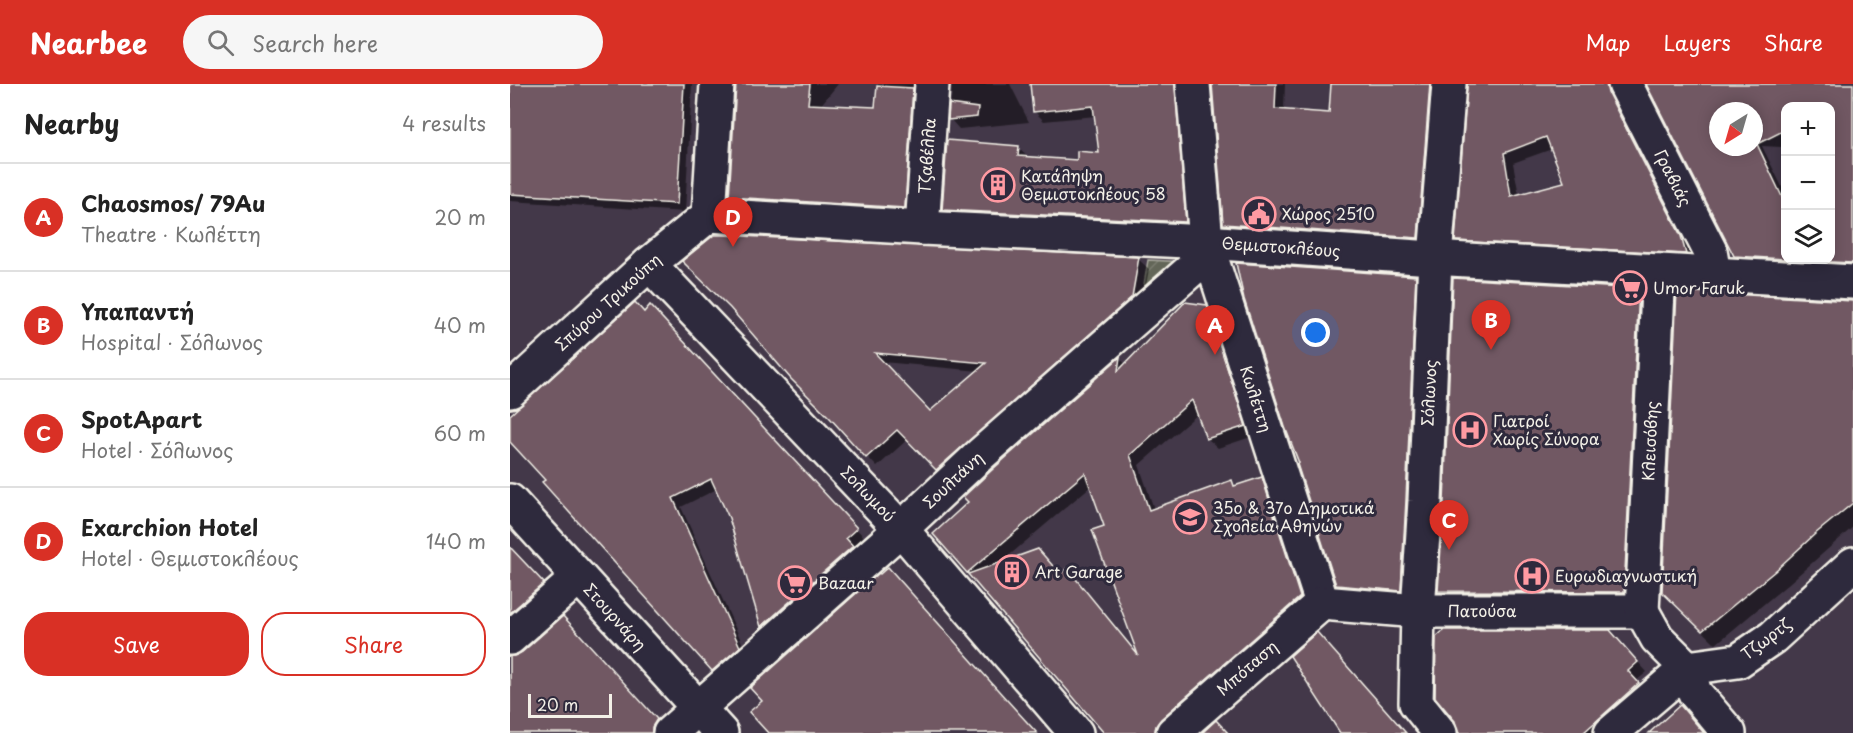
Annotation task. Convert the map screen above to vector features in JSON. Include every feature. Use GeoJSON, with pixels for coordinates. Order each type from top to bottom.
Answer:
{"type":"FeatureCollection","features":[{"type":"Feature","properties":{"kind":"street"},"geometry":{"type":"LineString","coordinates":[[708,215],[717,84]]}},
{"type":"Feature","properties":{"kind":"street","name":"Τζαβέλλα"},"geometry":{"type":"LineString","coordinates":[[922,228],[932,84]]}},
{"type":"Feature","properties":{"kind":"street","name":"Κωλέττη"},"geometry":{"type":"LineString","coordinates":[[1193,84],[1208,248],[1322,603]]}},
{"type":"Feature","properties":{"kind":"street","name":"Σόλωνος"},"geometry":{"type":"LineString","coordinates":[[1440,733],[1416,703],[1418,611],[1435,258],[1449,84]]}},
{"type":"Feature","properties":{"kind":"street","name":"Γραβιάς"},"geometry":{"type":"LineString","coordinates":[[1625,84],[1710,251],[1714,274]]}},
{"type":"Feature","properties":{"kind":"street","name":"Θεμιστοκλέους"},"geometry":{"type":"LineString","coordinates":[[708,215],[1208,248],[1435,258],[1853,282]]}},
{"type":"Feature","properties":{"kind":"street","name":"Σπύρου Τρικούπη"},"geometry":{"type":"LineString","coordinates":[[510,391],[649,264],[708,215]]}},
{"type":"Feature","properties":{"kind":"street","name":"Σουλτάνη"},"geometry":{"type":"LineString","coordinates":[[670,733],[901,529],[1208,248]]}},
{"type":"Feature","properties":{"kind":"street","name":"Σολωμού"},"geometry":{"type":"LineString","coordinates":[[649,264],[901,529],[1076,733]]}},
{"type":"Feature","properties":{"kind":"street","name":"Κλεισόβης"},"geometry":{"type":"LineString","coordinates":[[1642,611],[1659,271]]}},
{"type":"Feature","properties":{"kind":"street","name":"Στουρνάρη"},"geometry":{"type":"LineString","coordinates":[[510,501],[721,733]]}},
{"type":"Feature","properties":{"kind":"street","name":"Τζωρτζ"},"geometry":{"type":"LineString","coordinates":[[1687,668],[1738,661],[1773,638],[1853,564]]}},
{"type":"Feature","properties":{"kind":"street"},"geometry":{"type":"LineString","coordinates":[[510,638],[579,577]]}},
{"type":"Feature","properties":{"kind":"street","name":"Πατούσα"},"geometry":{"type":"LineString","coordinates":[[1322,603],[1418,611],[1642,611]]}},
{"type":"Feature","properties":{"kind":"street","name":"Μπόταση"},"geometry":{"type":"LineString","coordinates":[[1173,733],[1322,603]]}},
{"type":"Feature","properties":{"kind":"street"},"geometry":{"type":"LineString","coordinates":[[1642,611],[1657,638],[1687,668],[1695,693],[1729,733]]}},
{"type":"Feature","properties":{"kind":"street"},"geometry":{"type":"LineString","coordinates":[[1611,733],[1687,668]]}},
{"type":"Feature","properties":{"kind":"green space"},"geometry":{"type":"Polygon","coordinates":[[[1148,260],[1186,262],[1141,303],[1148,260]]]}},
{"type":"Feature","properties":{"kind":"building"},"geometry":{"type":"Polygon","coordinates":[[[510,84],[684,84],[677,204],[510,194],[510,84]]]}},
{"type":"Feature","properties":{"kind":"building"},"geometry":{"type":"Polygon","coordinates":[[[736,84],[810,84],[808,104],[875,107],[877,86],[913,88],[905,208],[729,197],[736,84]]]}},
{"type":"Feature","properties":{"kind":"building"},"geometry":{"type":"Polygon","coordinates":[[[1030,84],[1175,84],[1186,222],[942,210],[947,140],[1019,146],[1018,156],[1077,160],[1077,151],[1099,153],[1093,106],[1033,112],[1030,84]]]}},
{"type":"Feature","properties":{"kind":"building"},"geometry":{"type":"Polygon","coordinates":[[[1212,84],[1276,84],[1275,109],[1329,113],[1331,84],[1430,84],[1418,238],[1223,224],[1212,84]]]}},
{"type":"Feature","properties":{"kind":"building"},"geometry":{"type":"Polygon","coordinates":[[[1467,84],[1606,84],[1608,93],[1681,236],[1686,254],[1455,241],[1467,84]],[[1546,137],[1504,153],[1511,196],[1564,182],[1546,137]]]}},
{"type":"Feature","properties":{"kind":"building"},"geometry":{"type":"Polygon","coordinates":[[[1646,84],[1853,84],[1853,263],[1835,262],[1835,102],[1781,102],[1781,132],[1763,141],[1763,102],[1709,102],[1709,156],[1763,156],[1781,195],[1781,259],[1734,256],[1646,84]]]}},
{"type":"Feature","properties":{"kind":"building"},"geometry":{"type":"Polygon","coordinates":[[[949,104],[978,108],[977,117],[948,120],[949,104]]]}},
{"type":"Feature","properties":{"kind":"building"},"geometry":{"type":"Polygon","coordinates":[[[714,235],[1139,257],[1132,297],[936,470],[897,430],[866,458],[791,379],[730,308],[682,261],[714,235]],[[875,353],[930,411],[986,363],[875,353]]]}},
{"type":"Feature","properties":{"kind":"building"},"geometry":{"type":"Polygon","coordinates":[[[1236,263],[1416,276],[1401,591],[1336,585],[1297,464],[1299,463],[1285,427],[1244,299],[1236,263]]]}},
{"type":"Feature","properties":{"kind":"building"},"geometry":{"type":"Polygon","coordinates":[[[1453,278],[1639,289],[1624,592],[1438,591],[1453,278]]]}},
{"type":"Feature","properties":{"kind":"building"},"geometry":{"type":"Polygon","coordinates":[[[1677,291],[1853,301],[1853,503],[1702,631],[1662,592],[1677,291]]]}},
{"type":"Feature","properties":{"kind":"building"},"geometry":{"type":"Polygon","coordinates":[[[635,302],[644,312],[650,305],[857,528],[846,538],[853,546],[761,627],[729,518],[711,479],[673,498],[740,647],[712,671],[542,482],[545,480],[510,442],[510,415],[635,302]]]}},
{"type":"Feature","properties":{"kind":"building"},"geometry":{"type":"Polygon","coordinates":[[[1185,302],[1207,305],[1246,426],[1206,439],[1192,400],[1130,455],[1149,510],[1232,480],[1234,486],[1262,477],[1300,597],[1161,719],[1156,726],[1155,733],[1104,733],[968,574],[1038,549],[1060,574],[1067,568],[1138,655],[1092,530],[1104,526],[1085,473],[967,573],[933,534],[968,502],[963,497],[993,469],[1120,357],[1118,371],[1185,302]]]}},
{"type":"Feature","properties":{"kind":"building"},"geometry":{"type":"Polygon","coordinates":[[[510,547],[544,583],[510,613],[510,547]]]}},
{"type":"Feature","properties":{"kind":"building"},"geometry":{"type":"Polygon","coordinates":[[[888,567],[1037,733],[768,733],[749,712],[762,701],[750,688],[888,567]]]}},
{"type":"Feature","properties":{"kind":"building"},"geometry":{"type":"Polygon","coordinates":[[[563,616],[657,719],[652,727],[652,733],[510,733],[510,656],[522,652],[563,616]]]}},
{"type":"Feature","properties":{"kind":"building"},"geometry":{"type":"Polygon","coordinates":[[[1444,630],[1610,630],[1638,662],[1628,671],[1639,683],[1583,733],[1458,733],[1455,721],[1435,697],[1436,637],[1444,630]]]}},
{"type":"Feature","properties":{"kind":"building"},"geometry":{"type":"Polygon","coordinates":[[[1317,632],[1406,733],[1340,733],[1290,656],[1317,632]]]}},
{"type":"Feature","properties":{"kind":"building"},"geometry":{"type":"Polygon","coordinates":[[[1680,705],[1704,733],[1649,733],[1680,705]]]}},
{"type":"Feature","properties":{"kind":"building"},"geometry":{"type":"Polygon","coordinates":[[[1216,720],[1228,733],[1202,733],[1216,720]]]}},
{"type":"Feature","properties":{"kind":"place","name":"Κατάληψη Θεμιστοκλέους 58"},"geometry":{"type":"Point","coordinates":[998,185]}},
{"type":"Feature","properties":{"kind":"place","name":"Χώρος 2510"},"geometry":{"type":"Point","coordinates":[1259,214]}},
{"type":"Feature","properties":{"kind":"place","name":"Exarchion Hotel"},"geometry":{"type":"Point","coordinates":[733,247]}},
{"type":"Feature","properties":{"kind":"place","name":"Umor Faruk"},"geometry":{"type":"Point","coordinates":[1630,288]}},
{"type":"Feature","properties":{"kind":"place","name":"Υπαπαντή"},"geometry":{"type":"Point","coordinates":[1491,350]}},
{"type":"Feature","properties":{"kind":"place","name":"Chaosmos/ 79Au"},"geometry":{"type":"Point","coordinates":[1215,355]}},
{"type":"Feature","properties":{"kind":"place","name":"Γιατροί Χωρίς Σύνορα"},"geometry":{"type":"Point","coordinates":[1470,430]}},
{"type":"Feature","properties":{"kind":"place","name":"35ο & 37ο Δημοτικά Σχολεία Αθηνών"},"geometry":{"type":"Point","coordinates":[1190,517]}},
{"type":"Feature","properties":{"kind":"place","name":"SpotApart"},"geometry":{"type":"Point","coordinates":[1449,550]}},
{"type":"Feature","properties":{"kind":"place","name":"Art Garage"},"geometry":{"type":"Point","coordinates":[1012,572]}},
{"type":"Feature","properties":{"kind":"place","name":"Ευρωδιαγνωστική"},"geometry":{"type":"Point","coordinates":[1532,576]}},
{"type":"Feature","properties":{"kind":"place","name":"Bazaar"},"geometry":{"type":"Point","coordinates":[795,583]}}]}
